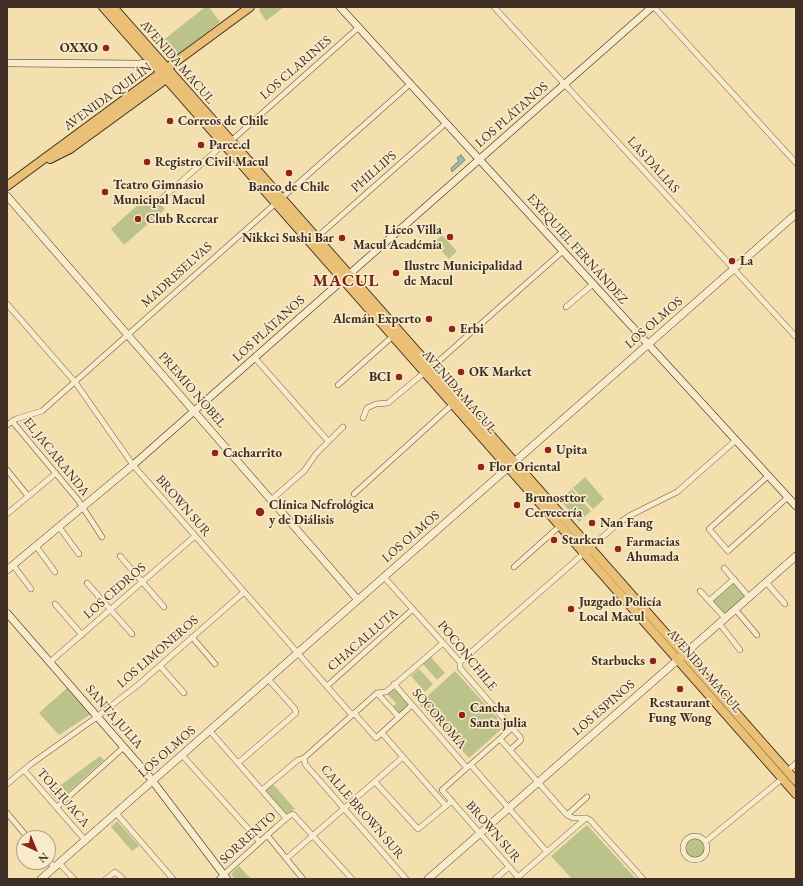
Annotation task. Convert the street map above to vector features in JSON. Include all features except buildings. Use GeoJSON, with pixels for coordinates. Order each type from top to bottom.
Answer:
{"type":"FeatureCollection","features":[{"type":"Feature","properties":{"kind":"main road","name":"AVENIDA MACUL"},"geometry":{"type":"LineString","coordinates":[[103,7],[156,62]]}},
{"type":"Feature","properties":{"kind":"main road","name":"AVENIDA MACUL"},"geometry":{"type":"LineString","coordinates":[[113,7],[165,73],[681,657],[796,794]]}},
{"type":"Feature","properties":{"kind":"main road","name":"AVENIDA QUILÍN"},"geometry":{"type":"LineString","coordinates":[[7,186],[120,108],[250,7]]}},
{"type":"Feature","properties":{"kind":"main road","name":"AVENIDA MACUL"},"geometry":{"type":"LineString","coordinates":[[278,200],[316,238],[393,336],[428,370]]}},
{"type":"Feature","properties":{"kind":"main road","name":"AVENIDA MACUL"},"geometry":{"type":"LineString","coordinates":[[512,464],[561,525],[588,551]]}},
{"type":"Feature","properties":{"kind":"main road","name":"AVENIDA MACUL"},"geometry":{"type":"LineString","coordinates":[[681,657],[796,781]]}},
{"type":"Feature","properties":{"kind":"street","name":"EXEQUIEL FERNÁNDEZ"},"geometry":{"type":"LineString","coordinates":[[340,7],[796,506]]}},
{"type":"Feature","properties":{"kind":"street","name":"LAS DALIAS"},"geometry":{"type":"LineString","coordinates":[[494,7],[796,337]]}},
{"type":"Feature","properties":{"kind":"street"},"geometry":{"type":"LineString","coordinates":[[653,7],[796,163]]}},
{"type":"Feature","properties":{"kind":"street","name":"LOS PLÁTANOS"},"geometry":{"type":"LineString","coordinates":[[10,567],[133,465],[653,7]]}},
{"type":"Feature","properties":{"kind":"street","name":"LOS CLARINES"},"geometry":{"type":"LineString","coordinates":[[159,201],[359,27]]}},
{"type":"Feature","properties":{"kind":"street"},"geometry":{"type":"LineString","coordinates":[[7,63],[156,62]]}},
{"type":"Feature","properties":{"kind":"street","name":"MADRESELVAS"},"geometry":{"type":"LineString","coordinates":[[7,425],[12,421],[39,412],[75,382],[127,334],[410,84]]}},
{"type":"Feature","properties":{"kind":"street","name":"PHILLIPS"},"geometry":{"type":"LineString","coordinates":[[316,238],[446,123]]}},
{"type":"Feature","properties":{"kind":"street","name":"PREMIO NOBEL"},"geometry":{"type":"LineString","coordinates":[[7,196],[358,600]]}},
{"type":"Feature","properties":{"kind":"street","name":"LOS OLMOS"},"geometry":{"type":"LineString","coordinates":[[41,879],[796,214]]}},
{"type":"Feature","properties":{"kind":"street"},"geometry":{"type":"LineString","coordinates":[[363,418],[367,408],[376,404],[388,403],[428,370],[563,251]]}},
{"type":"Feature","properties":{"kind":"street"},"geometry":{"type":"LineString","coordinates":[[566,307],[593,284]]}},
{"type":"Feature","properties":{"kind":"street","name":"BROWN SUR"},"geometry":{"type":"LineString","coordinates":[[7,304],[75,382],[133,465],[297,653],[326,686],[376,738],[382,733],[446,806]]}},
{"type":"Feature","properties":{"kind":"street"},"geometry":{"type":"LineString","coordinates":[[338,385],[393,336]]}},
{"type":"Feature","properties":{"kind":"street"},"geometry":{"type":"LineString","coordinates":[[255,358],[328,441]]}},
{"type":"Feature","properties":{"kind":"street"},"geometry":{"type":"LineString","coordinates":[[354,494],[455,401]]}},
{"type":"Feature","properties":{"kind":"street","name":"EL JACARANDA"},"geometry":{"type":"LineString","coordinates":[[12,421],[83,507],[102,537]]}},
{"type":"Feature","properties":{"kind":"street"},"geometry":{"type":"LineString","coordinates":[[271,500],[304,471],[315,455],[344,427]]}},
{"type":"Feature","properties":{"kind":"street"},"geometry":{"type":"LineString","coordinates":[[460,662],[622,521],[677,492],[736,440]]}},
{"type":"Feature","properties":{"kind":"street"},"geometry":{"type":"LineString","coordinates":[[7,470],[28,496]]}},
{"type":"Feature","properties":{"kind":"street"},"geometry":{"type":"LineString","coordinates":[[7,514],[56,473]]}},
{"type":"Feature","properties":{"kind":"street"},"geometry":{"type":"LineString","coordinates":[[768,476],[709,529],[728,551],[788,497]]}},
{"type":"Feature","properties":{"kind":"street"},"geometry":{"type":"LineString","coordinates":[[514,567],[561,525]]}},
{"type":"Feature","properties":{"kind":"street"},"geometry":{"type":"LineString","coordinates":[[59,527],[79,554]]}},
{"type":"Feature","properties":{"kind":"street","name":"LOS CEDROS"},"geometry":{"type":"LineString","coordinates":[[50,662],[195,536]]}},
{"type":"Feature","properties":{"kind":"street"},"geometry":{"type":"LineString","coordinates":[[36,546],[54,572]]}},
{"type":"Feature","properties":{"kind":"street"},"geometry":{"type":"LineString","coordinates":[[120,556],[164,607]]}},
{"type":"Feature","properties":{"kind":"street","name":"LOS ESPINOS"},"geometry":{"type":"LineString","coordinates":[[428,879],[796,556]]}},
{"type":"Feature","properties":{"kind":"street"},"geometry":{"type":"LineString","coordinates":[[10,567],[31,589]]}},
{"type":"Feature","properties":{"kind":"street"},"geometry":{"type":"LineString","coordinates":[[724,568],[749,596]]}},
{"type":"Feature","properties":{"kind":"street","name":"POCONCHILE"},"geometry":{"type":"LineString","coordinates":[[384,577],[460,662],[460,668],[521,739],[510,750]]}},
{"type":"Feature","properties":{"kind":"street"},"geometry":{"type":"LineString","coordinates":[[709,601],[734,579]]}},
{"type":"Feature","properties":{"kind":"street"},"geometry":{"type":"LineString","coordinates":[[766,582],[786,604]]}},
{"type":"Feature","properties":{"kind":"street"},"geometry":{"type":"LineString","coordinates":[[87,583],[132,634]]}},
{"type":"Feature","properties":{"kind":"street"},"geometry":{"type":"LineString","coordinates":[[700,591],[709,601],[740,650]]}},
{"type":"Feature","properties":{"kind":"street","name":"LOS LIMONEROS"},"geometry":{"type":"LineString","coordinates":[[7,784],[97,717],[160,666],[244,592]]}},
{"type":"Feature","properties":{"kind":"street"},"geometry":{"type":"LineString","coordinates":[[55,604],[82,634]]}},
{"type":"Feature","properties":{"kind":"street","name":"CHACALLUTA"},"geometry":{"type":"LineString","coordinates":[[326,686],[413,609]]}},
{"type":"Feature","properties":{"kind":"street"},"geometry":{"type":"LineString","coordinates":[[735,609],[757,635]]}},
{"type":"Feature","properties":{"kind":"street","name":"SANTA JULIA"},"geometry":{"type":"LineString","coordinates":[[7,613],[152,781],[223,878]]}},
{"type":"Feature","properties":{"kind":"street"},"geometry":{"type":"LineString","coordinates":[[192,637],[215,664]]}},
{"type":"Feature","properties":{"kind":"street"},"geometry":{"type":"LineString","coordinates":[[262,790],[298,760],[304,758],[377,693],[384,693],[443,643]]}},
{"type":"Feature","properties":{"kind":"street"},"geometry":{"type":"LineString","coordinates":[[160,666],[184,693]]}},
{"type":"Feature","properties":{"kind":"street"},"geometry":{"type":"LineString","coordinates":[[238,763],[296,712],[268,679]]}},
{"type":"Feature","properties":{"kind":"street","name":"SOCOROMA"},"geometry":{"type":"LineString","coordinates":[[394,684],[509,808],[547,852]]}},
{"type":"Feature","properties":{"kind":"street"},"geometry":{"type":"LineString","coordinates":[[377,693],[399,717]]}},
{"type":"Feature","properties":{"kind":"street"},"geometry":{"type":"LineString","coordinates":[[382,733],[412,705]]}},
{"type":"Feature","properties":{"kind":"street","name":"BROWN SUR"},"geometry":{"type":"LineString","coordinates":[[512,728],[442,790],[509,866],[517,878],[586,818]]}},
{"type":"Feature","properties":{"kind":"street"},"geometry":{"type":"LineString","coordinates":[[210,731],[286,818]]}},
{"type":"Feature","properties":{"kind":"street"},"geometry":{"type":"LineString","coordinates":[[500,738],[567,814],[573,818],[586,818],[592,822],[643,879]]}},
{"type":"Feature","properties":{"kind":"street"},"geometry":{"type":"LineString","coordinates":[[57,807],[124,747]]}},
{"type":"Feature","properties":{"kind":"street"},"geometry":{"type":"LineString","coordinates":[[182,755],[260,842]]}},
{"type":"Feature","properties":{"kind":"street"},"geometry":{"type":"LineString","coordinates":[[286,859],[403,757]]}},
{"type":"Feature","properties":{"kind":"street","name":"CALLE BROWN SUR"},"geometry":{"type":"LineString","coordinates":[[304,758],[305,764],[406,879]]}},
{"type":"Feature","properties":{"kind":"street"},"geometry":{"type":"LineString","coordinates":[[788,771],[796,763]]}},
{"type":"Feature","properties":{"kind":"street","name":"TOLHUACA"},"geometry":{"type":"LineString","coordinates":[[24,770],[85,840]]}},
{"type":"Feature","properties":{"kind":"street"},"geometry":{"type":"LineString","coordinates":[[705,842],[783,778]]}},
{"type":"Feature","properties":{"kind":"street","name":"BROWN SUR"},"geometry":{"type":"LineString","coordinates":[[375,782],[418,830],[452,801]]}},
{"type":"Feature","properties":{"kind":"street"},"geometry":{"type":"LineString","coordinates":[[567,814],[587,797]]}},
{"type":"Feature","properties":{"kind":"street"},"geometry":{"type":"LineString","coordinates":[[116,813],[173,879]]}},
{"type":"Feature","properties":{"kind":"street"},"geometry":{"type":"LineString","coordinates":[[7,814],[21,830]]}},
{"type":"Feature","properties":{"kind":"street","name":"SORRENTO"},"geometry":{"type":"LineString","coordinates":[[223,878],[286,818],[293,814],[313,835]]}},
{"type":"Feature","properties":{"kind":"street"},"geometry":{"type":"LineString","coordinates":[[313,835],[352,879]]}},
{"type":"Feature","properties":{"kind":"street"},"geometry":{"type":"LineString","coordinates":[[267,836],[303,879]]}},
{"type":"Feature","properties":{"kind":"street"},"geometry":{"type":"LineString","coordinates":[[697,837],[705,842],[707,850],[702,858],[693,860],[686,855],[684,846],[688,839],[697,837]]}},
{"type":"Feature","properties":{"kind":"street"},"geometry":{"type":"LineString","coordinates":[[57,865],[74,879]]}},
{"type":"Feature","properties":{"kind":"street"},"geometry":{"type":"LineString","coordinates":[[495,879],[509,866]]}},
{"type":"Feature","properties":{"kind":"street"},"geometry":{"type":"LineString","coordinates":[[106,879],[115,872],[123,879]]}},
{"type":"Feature","properties":{"kind":"green space"},"geometry":{"type":"Polygon","coordinates":[[[205,7],[209,7],[220,22],[173,58],[160,43],[205,7]]]}},
{"type":"Feature","properties":{"kind":"green space"},"geometry":{"type":"Polygon","coordinates":[[[261,7],[284,7],[266,21],[259,10],[261,7]]]}},
{"type":"Feature","properties":{"kind":"green space","name":"Club Recrear"},"geometry":{"type":"Polygon","coordinates":[[[150,194],[165,209],[124,245],[111,229],[150,194]]]}},
{"type":"Feature","properties":{"kind":"green space"},"geometry":{"type":"Polygon","coordinates":[[[442,235],[457,251],[449,259],[434,243],[442,235]]]}},
{"type":"Feature","properties":{"kind":"green space"},"geometry":{"type":"Polygon","coordinates":[[[585,477],[604,499],[593,509],[573,488],[585,477]]]}},
{"type":"Feature","properties":{"kind":"green space"},"geometry":{"type":"Polygon","coordinates":[[[572,489],[591,511],[579,522],[560,500],[572,489]]]}},
{"type":"Feature","properties":{"kind":"green space"},"geometry":{"type":"Polygon","coordinates":[[[734,579],[749,597],[725,618],[709,601],[734,579]]]}},
{"type":"Feature","properties":{"kind":"green space"},"geometry":{"type":"Polygon","coordinates":[[[431,657],[445,673],[437,680],[423,664],[431,657]]]}},
{"type":"Feature","properties":{"kind":"green space"},"geometry":{"type":"Polygon","coordinates":[[[419,669],[433,684],[425,692],[411,676],[419,669]]]}},
{"type":"Feature","properties":{"kind":"green space","name":"Cancha Santa julia"},"geometry":{"type":"Polygon","coordinates":[[[455,671],[505,726],[469,758],[419,704],[455,671]]]}},
{"type":"Feature","properties":{"kind":"green space"},"geometry":{"type":"Polygon","coordinates":[[[67,688],[91,714],[59,735],[39,713],[67,688]]]}},
{"type":"Feature","properties":{"kind":"green space"},"geometry":{"type":"Polygon","coordinates":[[[394,688],[410,704],[400,714],[393,707],[396,703],[387,694],[394,688]]]}},
{"type":"Feature","properties":{"kind":"green space"},"geometry":{"type":"Polygon","coordinates":[[[100,756],[104,760],[58,801],[50,793],[100,756]]]}},
{"type":"Feature","properties":{"kind":"green space"},"geometry":{"type":"Polygon","coordinates":[[[272,783],[295,809],[286,814],[265,790],[272,783]]]}},
{"type":"Feature","properties":{"kind":"green space"},"geometry":{"type":"Polygon","coordinates":[[[117,821],[139,846],[132,851],[111,827],[117,821]]]}},
{"type":"Feature","properties":{"kind":"green space"},"geometry":{"type":"Polygon","coordinates":[[[587,825],[636,879],[572,879],[551,856],[587,825]]]}},
{"type":"Feature","properties":{"kind":"green space"},"geometry":{"type":"Polygon","coordinates":[[[695,836],[703,840],[707,848],[703,856],[695,860],[687,856],[683,848],[687,840],[695,836]]]}},
{"type":"Feature","properties":{"kind":"green space"},"geometry":{"type":"Polygon","coordinates":[[[239,866],[251,879],[235,879],[231,874],[239,866]]]}},
{"type":"Feature","properties":{"kind":"shaded area"},"geometry":{"type":"Polygon","coordinates":[[[461,155],[465,160],[452,172],[451,168],[459,161],[457,158],[461,155]]]}},
{"type":"Feature","properties":{"kind":"place","name":"OXXO"},"geometry":{"type":"Point","coordinates":[106,48]}},
{"type":"Feature","properties":{"kind":"place","name":"Correos de Chile"},"geometry":{"type":"Point","coordinates":[170,121]}},
{"type":"Feature","properties":{"kind":"place","name":"Parce.cl"},"geometry":{"type":"Point","coordinates":[201,145]}},
{"type":"Feature","properties":{"kind":"place","name":"Registro Civil Macul"},"geometry":{"type":"Point","coordinates":[147,162]}},
{"type":"Feature","properties":{"kind":"place","name":"Banco de Chile"},"geometry":{"type":"Point","coordinates":[289,173]}},
{"type":"Feature","properties":{"kind":"place","name":"Teatro Gimnasio Municipal Macul"},"geometry":{"type":"Point","coordinates":[105,192]}},
{"type":"Feature","properties":{"kind":"place","name":"Club Recrear"},"geometry":{"type":"Point","coordinates":[138,219]}},
{"type":"Feature","properties":{"kind":"place","name":"Liceo Villa Macul Académia"},"geometry":{"type":"Point","coordinates":[450,237]}},
{"type":"Feature","properties":{"kind":"place","name":"Nikkei Sushi Bar"},"geometry":{"type":"Point","coordinates":[342,238]}},
{"type":"Feature","properties":{"kind":"place","name":"La"},"geometry":{"type":"Point","coordinates":[732,261]}},
{"type":"Feature","properties":{"kind":"place","name":"Ilustre Municipalidad de Macul"},"geometry":{"type":"Point","coordinates":[396,273]}},
{"type":"Feature","properties":{"kind":"place","name":"Alemán Experto"},"geometry":{"type":"Point","coordinates":[429,319]}},
{"type":"Feature","properties":{"kind":"place","name":"Erbi"},"geometry":{"type":"Point","coordinates":[452,329]}},
{"type":"Feature","properties":{"kind":"place","name":"OK Market"},"geometry":{"type":"Point","coordinates":[461,372]}},
{"type":"Feature","properties":{"kind":"place","name":"BCI"},"geometry":{"type":"Point","coordinates":[399,377]}},
{"type":"Feature","properties":{"kind":"place","name":"Upita"},"geometry":{"type":"Point","coordinates":[548,450]}},
{"type":"Feature","properties":{"kind":"place","name":"Cacharrito"},"geometry":{"type":"Point","coordinates":[215,453]}},
{"type":"Feature","properties":{"kind":"place","name":"Flor Oriental"},"geometry":{"type":"Point","coordinates":[481,467]}},
{"type":"Feature","properties":{"kind":"place","name":"Brunosttor Cervecería"},"geometry":{"type":"Point","coordinates":[517,505]}},
{"type":"Feature","properties":{"kind":"place","name":"Clínica Nefrológica y de Diálisis"},"geometry":{"type":"Point","coordinates":[260,512]}},
{"type":"Feature","properties":{"kind":"place","name":"Nan Fang"},"geometry":{"type":"Point","coordinates":[592,523]}},
{"type":"Feature","properties":{"kind":"place","name":"Starken"},"geometry":{"type":"Point","coordinates":[554,540]}},
{"type":"Feature","properties":{"kind":"place","name":"Farmacias Ahumada"},"geometry":{"type":"Point","coordinates":[618,549]}},
{"type":"Feature","properties":{"kind":"place","name":"Juzgado Policía Local Macul"},"geometry":{"type":"Point","coordinates":[571,609]}},
{"type":"Feature","properties":{"kind":"place","name":"Starbucks"},"geometry":{"type":"Point","coordinates":[653,661]}},
{"type":"Feature","properties":{"kind":"place","name":"Restaurant Fung Wong"},"geometry":{"type":"Point","coordinates":[680,689]}},
{"type":"Feature","properties":{"kind":"place","name":"Cancha Santa julia"},"geometry":{"type":"Point","coordinates":[462,715]}},
{"type":"Feature","properties":{"kind":"district","name":"MACUL"},"geometry":{"type":"Point","coordinates":[346,281]}}]}
